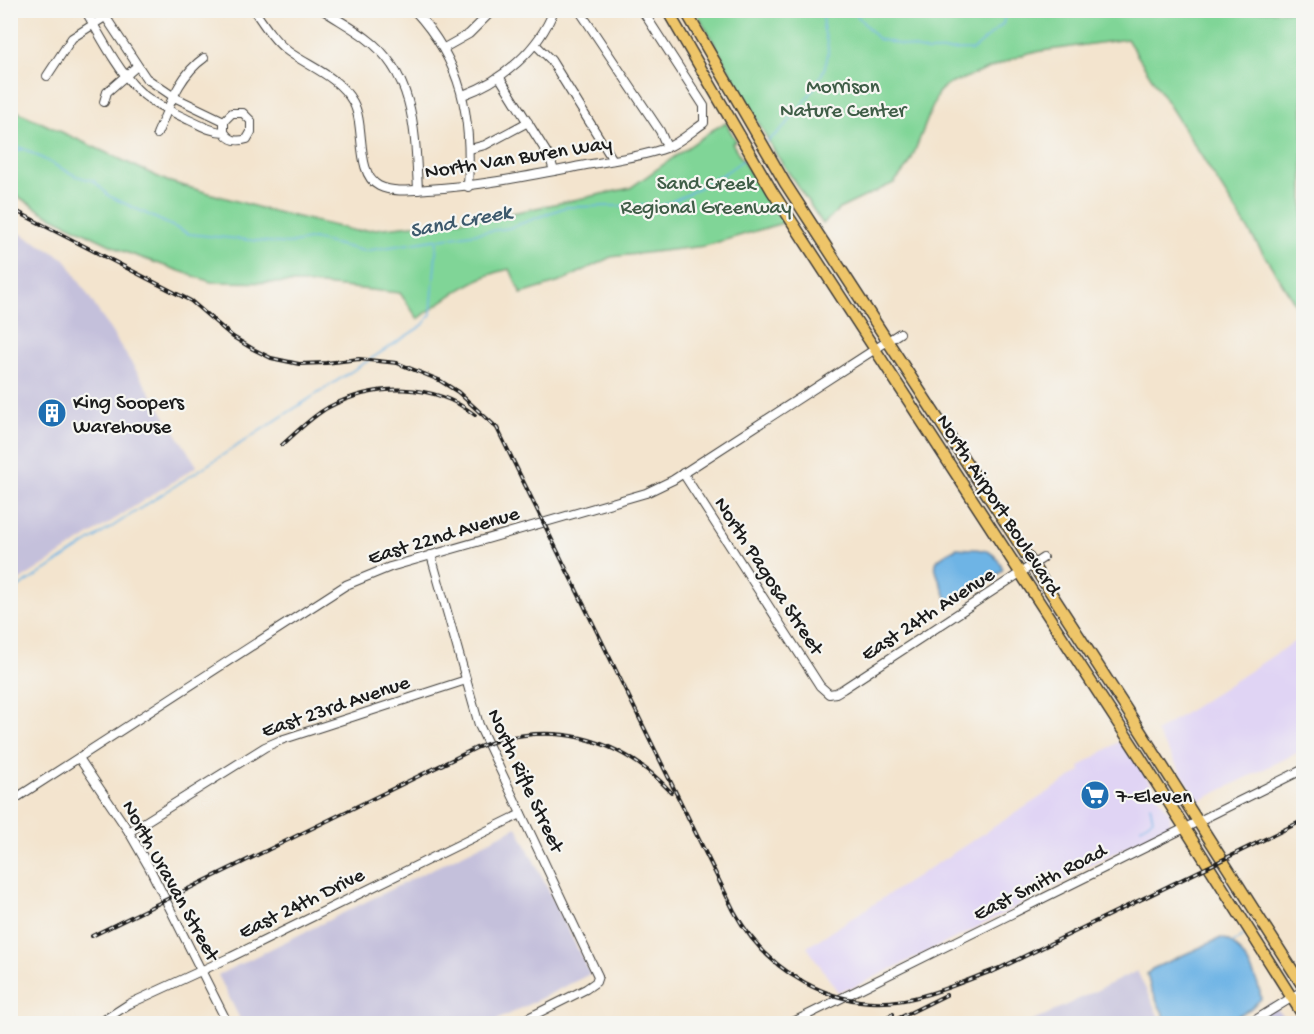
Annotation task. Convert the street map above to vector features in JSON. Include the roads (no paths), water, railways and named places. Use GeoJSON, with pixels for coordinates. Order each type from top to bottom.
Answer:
{"type":"FeatureCollection","features":[{"type":"Feature","properties":{"kind":"main road","name":"North Airport Boulevard"},"geometry":{"type":"LineString","coordinates":[[667,10],[772,191],[1021,573],[1304,1017]]}},
{"type":"Feature","properties":{"kind":"main road","name":"North Airport Boulevard"},"geometry":{"type":"LineString","coordinates":[[685,10],[785,183],[888,341],[1038,562],[1304,989]]}},
{"type":"Feature","properties":{"kind":"street"},"geometry":{"type":"LineString","coordinates":[[10,16],[13,10]]}},
{"type":"Feature","properties":{"kind":"street"},"geometry":{"type":"LineString","coordinates":[[85,10],[136,88],[168,109],[215,132],[224,132]]}},
{"type":"Feature","properties":{"kind":"street"},"geometry":{"type":"LineString","coordinates":[[47,76],[72,38],[93,25],[103,14],[116,10]]}},
{"type":"Feature","properties":{"kind":"street","name":"North Van Buren Way"},"geometry":{"type":"LineString","coordinates":[[254,10],[266,28],[287,51],[331,77],[352,100],[359,115],[365,170],[370,180],[390,190],[468,186],[613,160],[667,147],[704,123],[704,106],[642,10]]}},
{"type":"Feature","properties":{"kind":"street"},"geometry":{"type":"LineString","coordinates":[[323,10],[368,39],[385,56],[397,74],[410,102],[415,129],[418,190]]}},
{"type":"Feature","properties":{"kind":"street"},"geometry":{"type":"LineString","coordinates":[[414,10],[444,48],[463,95],[470,149],[468,186]]}},
{"type":"Feature","properties":{"kind":"street"},"geometry":{"type":"LineString","coordinates":[[444,48],[469,34],[493,10]]}},
{"type":"Feature","properties":{"kind":"street"},"geometry":{"type":"LineString","coordinates":[[463,95],[500,78],[535,44],[550,21],[554,10]]}},
{"type":"Feature","properties":{"kind":"street"},"geometry":{"type":"LineString","coordinates":[[579,10],[667,147]]}},
{"type":"Feature","properties":{"kind":"street"},"geometry":{"type":"LineString","coordinates":[[103,14],[137,66],[154,85],[224,121]]}},
{"type":"Feature","properties":{"kind":"street"},"geometry":{"type":"LineString","coordinates":[[535,44],[551,60],[608,148],[613,160]]}},
{"type":"Feature","properties":{"kind":"street"},"geometry":{"type":"LineString","coordinates":[[157,134],[185,75],[204,58]]}},
{"type":"Feature","properties":{"kind":"street"},"geometry":{"type":"LineString","coordinates":[[104,102],[107,92],[137,66]]}},
{"type":"Feature","properties":{"kind":"street"},"geometry":{"type":"LineString","coordinates":[[500,78],[550,158],[554,171]]}},
{"type":"Feature","properties":{"kind":"street"},"geometry":{"type":"LineString","coordinates":[[232,113],[243,113],[251,121],[252,126],[247,139],[237,141],[227,137],[224,132],[224,121],[232,113]]}},
{"type":"Feature","properties":{"kind":"street"},"geometry":{"type":"LineString","coordinates":[[470,149],[485,145],[528,122]]}},
{"type":"Feature","properties":{"kind":"street","name":"East 22nd Avenue"},"geometry":{"type":"LineString","coordinates":[[10,802],[346,585],[376,572],[637,497],[657,488],[900,333]]}},
{"type":"Feature","properties":{"kind":"street","name":"North Pagosa Street"},"geometry":{"type":"LineString","coordinates":[[683,473],[819,686],[829,694]]}},
{"type":"Feature","properties":{"kind":"street","name":"North Rifle Street"},"geometry":{"type":"LineString","coordinates":[[431,555],[466,680],[487,744],[598,972],[598,979],[593,985],[516,1023]]}},
{"type":"Feature","properties":{"kind":"street","name":"East 24th Avenue"},"geometry":{"type":"LineString","coordinates":[[829,694],[843,689],[1038,562]]}},
{"type":"Feature","properties":{"kind":"street","name":"East 23rd Avenue"},"geometry":{"type":"LineString","coordinates":[[129,832],[265,747],[466,680]]}},
{"type":"Feature","properties":{"kind":"street","name":"North Uravan Street"},"geometry":{"type":"LineString","coordinates":[[79,758],[129,832],[149,867],[228,1023]]}},
{"type":"Feature","properties":{"kind":"street","name":"East Smith Road"},"geometry":{"type":"LineString","coordinates":[[789,1023],[1304,769]]}},
{"type":"Feature","properties":{"kind":"street","name":"East 24th Drive"},"geometry":{"type":"LineString","coordinates":[[98,1023],[129,1004],[521,814]]}},
{"type":"Feature","properties":{"kind":"street"},"geometry":{"type":"LineString","coordinates":[[1249,1023],[1304,989]]}},
{"type":"Feature","properties":{"kind":"water"},"geometry":{"type":"Polygon","coordinates":[[[957,548],[989,552],[999,561],[1003,569],[996,576],[948,602],[937,574],[936,564],[942,556],[957,548]]]}},
{"type":"Feature","properties":{"kind":"water"},"geometry":{"type":"Polygon","coordinates":[[[1221,938],[1228,940],[1241,953],[1253,972],[1261,999],[1250,1009],[1224,1023],[1168,1023],[1151,990],[1147,974],[1152,969],[1221,938]]]}},
{"type":"Feature","properties":{"kind":"waterway","name":"Sand Creek"},"geometry":{"type":"LineString","coordinates":[[766,142],[795,114],[821,74],[828,51],[823,25],[826,10]]}},
{"type":"Feature","properties":{"kind":"waterway","name":"Sand Creek"},"geometry":{"type":"LineString","coordinates":[[852,10],[878,39],[927,51],[973,50],[1003,24],[1006,10]]}},
{"type":"Feature","properties":{"kind":"waterway","name":"Sand Creek"},"geometry":{"type":"LineString","coordinates":[[10,144],[76,176],[94,181],[109,196],[189,234],[288,244],[313,239],[364,251],[509,228],[566,207],[663,205],[725,173],[746,158]]}},
{"type":"Feature","properties":{"kind":"waterway"},"geometry":{"type":"LineString","coordinates":[[10,153],[23,149]]}},
{"type":"Feature","properties":{"kind":"waterway"},"geometry":{"type":"LineString","coordinates":[[10,593],[423,325],[431,314],[437,240]]}},
{"type":"Feature","properties":{"kind":"waterway"},"geometry":{"type":"LineString","coordinates":[[1141,827],[1153,819],[1150,805]]}},
{"type":"Feature","properties":{"kind":"waterway"},"geometry":{"type":"LineString","coordinates":[[1233,943],[1247,933]]}},
{"type":"Feature","properties":{"kind":"railway"},"geometry":{"type":"LineString","coordinates":[[10,208],[191,301],[233,337],[271,358],[299,364],[359,359],[397,363],[439,380],[458,392],[497,428],[734,911],[748,933],[784,969],[805,983],[828,993],[853,1000],[878,1002],[904,1000],[929,994],[1000,968]]}},
{"type":"Feature","properties":{"kind":"railway"},"geometry":{"type":"LineString","coordinates":[[282,445],[329,407],[365,393],[384,390],[404,390],[441,396],[475,415]]}},
{"type":"Feature","properties":{"kind":"railway"},"geometry":{"type":"LineString","coordinates":[[92,936],[476,748],[503,739],[555,734],[605,745],[628,757],[671,792]]}},
{"type":"Feature","properties":{"kind":"railway"},"geometry":{"type":"LineString","coordinates":[[992,972],[1304,820]]}},
{"type":"Feature","properties":{"kind":"railway"},"geometry":{"type":"LineString","coordinates":[[887,1024],[946,995]]}},
{"type":"Feature","properties":{"kind":"railway"},"geometry":{"type":"LineString","coordinates":[[873,1024],[893,1014]]}},
{"type":"Feature","properties":{"kind":"place","name":"King Soopers Warehouse"},"geometry":{"type":"Point","coordinates":[52,413]}},
{"type":"Feature","properties":{"kind":"place","name":"7-Eleven"},"geometry":{"type":"Point","coordinates":[1095,795]}},
{"type":"Feature","properties":{"kind":"park label","name":"Morrison Nature Center"},"geometry":{"type":"Point","coordinates":[843,97]}},
{"type":"Feature","properties":{"kind":"park label","name":"Sand Creek Regional Greenway"},"geometry":{"type":"Point","coordinates":[706,194]}}]}
